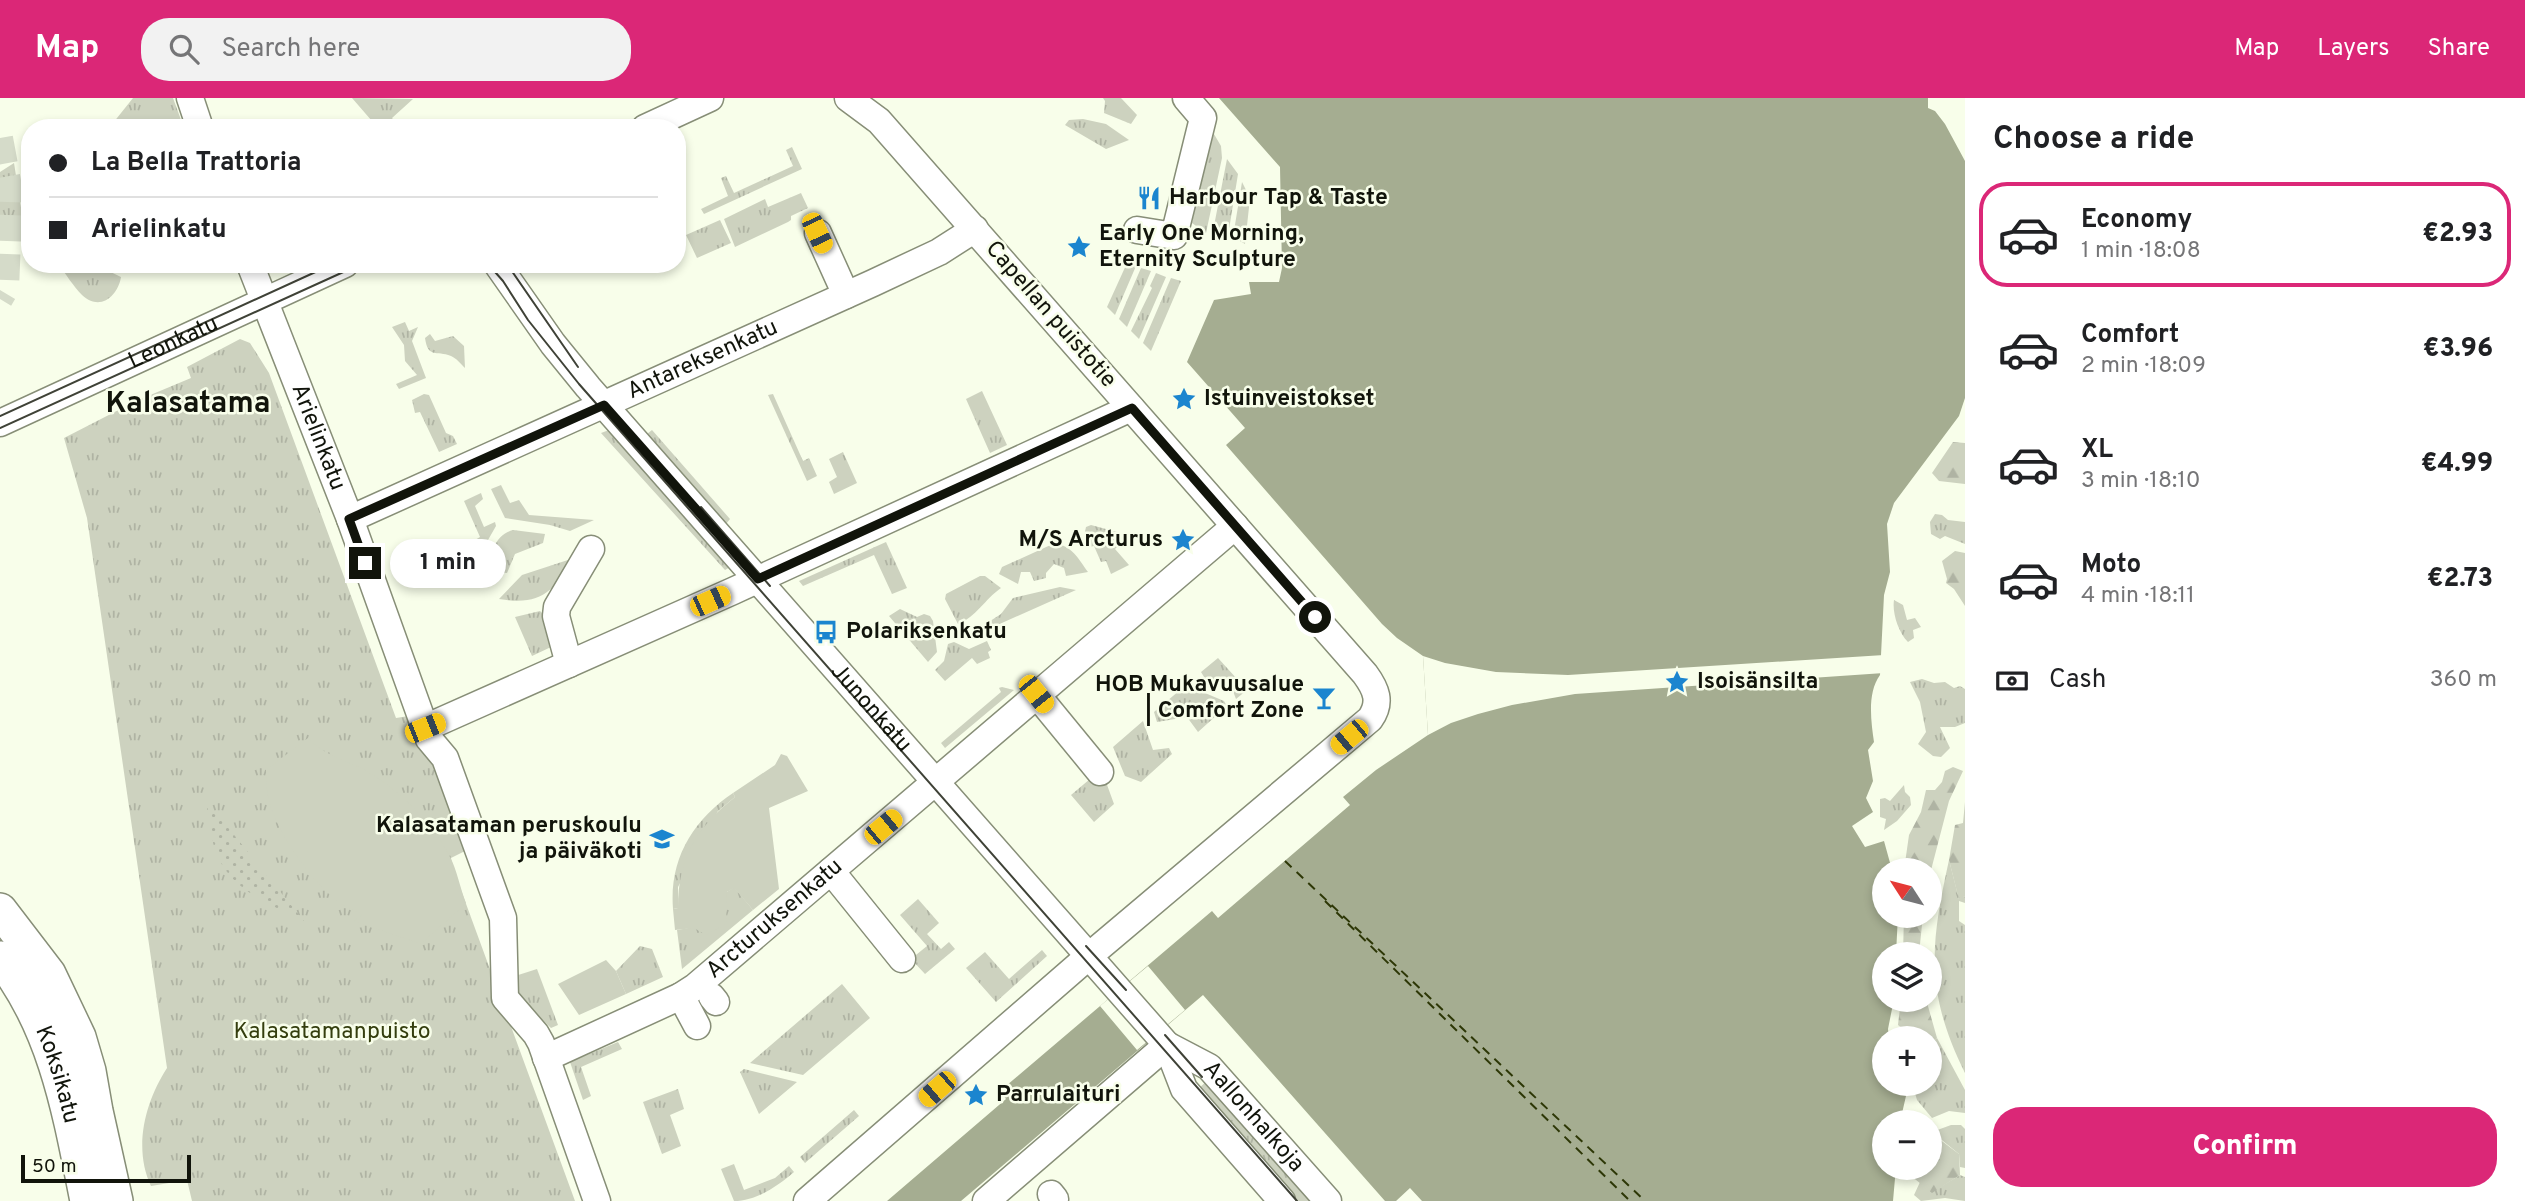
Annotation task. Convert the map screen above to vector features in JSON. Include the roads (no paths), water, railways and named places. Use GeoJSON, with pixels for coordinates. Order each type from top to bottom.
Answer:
{"type":"FeatureCollection","features":[{"type":"Feature","properties":{"kind":"main road","name":"Koksikatu"},"geometry":{"type":"LineString","coordinates":[[0,910],[31,948],[63,999],[79,1037],[89,1070],[116,1201]]}},
{"type":"Feature","properties":{"kind":"main road","name":"Koksikatu"},"geometry":{"type":"LineString","coordinates":[[0,958],[23,992],[51,1048],[62,1081],[87,1201]]}},
{"type":"Feature","properties":{"kind":"street"},"geometry":{"type":"LineString","coordinates":[[190,98],[197,119]]}},
{"type":"Feature","properties":{"kind":"street"},"geometry":{"type":"LineString","coordinates":[[664,119],[710,98]]}},
{"type":"Feature","properties":{"kind":"street","name":"Capellan puistotie"},"geometry":{"type":"LineString","coordinates":[[848,98],[879,121],[1365,674],[1376,691],[1376,711],[1370,719],[1089,956]]}},
{"type":"Feature","properties":{"kind":"street"},"geometry":{"type":"LineString","coordinates":[[1137,230],[1174,236],[1203,118],[1186,98]]}},
{"type":"Feature","properties":{"kind":"street","name":"Antareksenkatu"},"geometry":{"type":"LineString","coordinates":[[349,519],[939,252],[975,229]]}},
{"type":"Feature","properties":{"kind":"street"},"geometry":{"type":"LineString","coordinates":[[817,233],[846,295]]}},
{"type":"Feature","properties":{"kind":"street","name":"Arielinkatu"},"geometry":{"type":"LineString","coordinates":[[253,273],[349,519],[429,739],[445,758],[503,918],[505,998],[537,1034],[597,1201]]}},
{"type":"Feature","properties":{"kind":"street","name":"Leonkatu"},"geometry":{"type":"LineString","coordinates":[[0,423],[326,273]]}},
{"type":"Feature","properties":{"kind":"street","name":"Junonkatu"},"geometry":{"type":"LineString","coordinates":[[503,273],[553,344],[604,405],[1089,956]]}},
{"type":"Feature","properties":{"kind":"street"},"geometry":{"type":"LineString","coordinates":[[425,728],[1132,408]]}},
{"type":"Feature","properties":{"kind":"street","name":"Arcturuksenkatu"},"geometry":{"type":"LineString","coordinates":[[546,1058],[681,996],[698,984],[1235,526]]}},
{"type":"Feature","properties":{"kind":"street"},"geometry":{"type":"LineString","coordinates":[[569,664],[556,615],[557,607],[591,549]]}},
{"type":"Feature","properties":{"kind":"street"},"geometry":{"type":"LineString","coordinates":[[1036,694],[1100,772]]}},
{"type":"Feature","properties":{"kind":"street"},"geometry":{"type":"LineString","coordinates":[[831,871],[902,959]]}},
{"type":"Feature","properties":{"kind":"street"},"geometry":{"type":"LineString","coordinates":[[807,1201],[1089,956]]}},
{"type":"Feature","properties":{"kind":"street","name":"Aallonhalkoja"},"geometry":{"type":"LineString","coordinates":[[1089,956],[1162,1039],[1184,1089],[1282,1201]]}},
{"type":"Feature","properties":{"kind":"street"},"geometry":{"type":"LineString","coordinates":[[681,996],[697,1026]]}},
{"type":"Feature","properties":{"kind":"street"},"geometry":{"type":"LineString","coordinates":[[986,1201],[1162,1039]]}},
{"type":"Feature","properties":{"kind":"street","name":"Aallonhalkoja"},"geometry":{"type":"LineString","coordinates":[[1162,1039],[1209,1067],[1328,1201]]}},
{"type":"Feature","properties":{"kind":"tunnel"},"geometry":{"type":"LineString","coordinates":[[0,138],[10,192],[6,289],[0,299]]}},
{"type":"Feature","properties":{"kind":"tram line"},"geometry":{"type":"LineString","coordinates":[[0,416],[313,273]]}},
{"type":"Feature","properties":{"kind":"tram line"},"geometry":{"type":"LineString","coordinates":[[0,428],[341,273]]}},
{"type":"Feature","properties":{"kind":"tram line"},"geometry":{"type":"LineString","coordinates":[[496,273],[528,320],[579,384],[1297,1201]]}},
{"type":"Feature","properties":{"kind":"tram line"},"geometry":{"type":"LineString","coordinates":[[513,273],[578,367]]}},
{"type":"Feature","properties":{"kind":"tram line"},"geometry":{"type":"LineString","coordinates":[[701,507],[770,586]]}},
{"type":"Feature","properties":{"kind":"tram line"},"geometry":{"type":"LineString","coordinates":[[1086,946],[1126,990]]}},
{"type":"Feature","properties":{"kind":"tram line"},"geometry":{"type":"LineString","coordinates":[[1165,1035],[1202,1077]]}},
{"type":"Feature","properties":{"kind":"place","name":"Harbour Tap & Taste"},"geometry":{"type":"Point","coordinates":[1149,198]}},
{"type":"Feature","properties":{"kind":"place","name":"Early One Morning, Eternity Sculpture"},"geometry":{"type":"Point","coordinates":[1079,247]}},
{"type":"Feature","properties":{"kind":"place","name":"Istuinveistokset"},"geometry":{"type":"Point","coordinates":[1184,399]}},
{"type":"Feature","properties":{"kind":"place","name":"M/S Arcturus"},"geometry":{"type":"Point","coordinates":[1183,540]}},
{"type":"Feature","properties":{"kind":"place","name":"Polariksenkatu"},"geometry":{"type":"Point","coordinates":[826,632]}},
{"type":"Feature","properties":{"kind":"place","name":"Isoisänsilta"},"geometry":{"type":"Point","coordinates":[1677,682]}},
{"type":"Feature","properties":{"kind":"place","name":"HOB Mukavuusalue | Comfort Zone"},"geometry":{"type":"Point","coordinates":[1324,698]}},
{"type":"Feature","properties":{"kind":"place","name":"Kalasataman peruskoulu ja päiväkoti"},"geometry":{"type":"Point","coordinates":[662,839]}},
{"type":"Feature","properties":{"kind":"place","name":"Parrulaituri"},"geometry":{"type":"Point","coordinates":[976,1095]}},
{"type":"Feature","properties":{"kind":"district","name":"Kalasatama"},"geometry":{"type":"Point","coordinates":[188,404]}},
{"type":"Feature","properties":{"kind":"park label","name":"Kalasatamanpuisto"},"geometry":{"type":"Point","coordinates":[332,1032]}}]}
